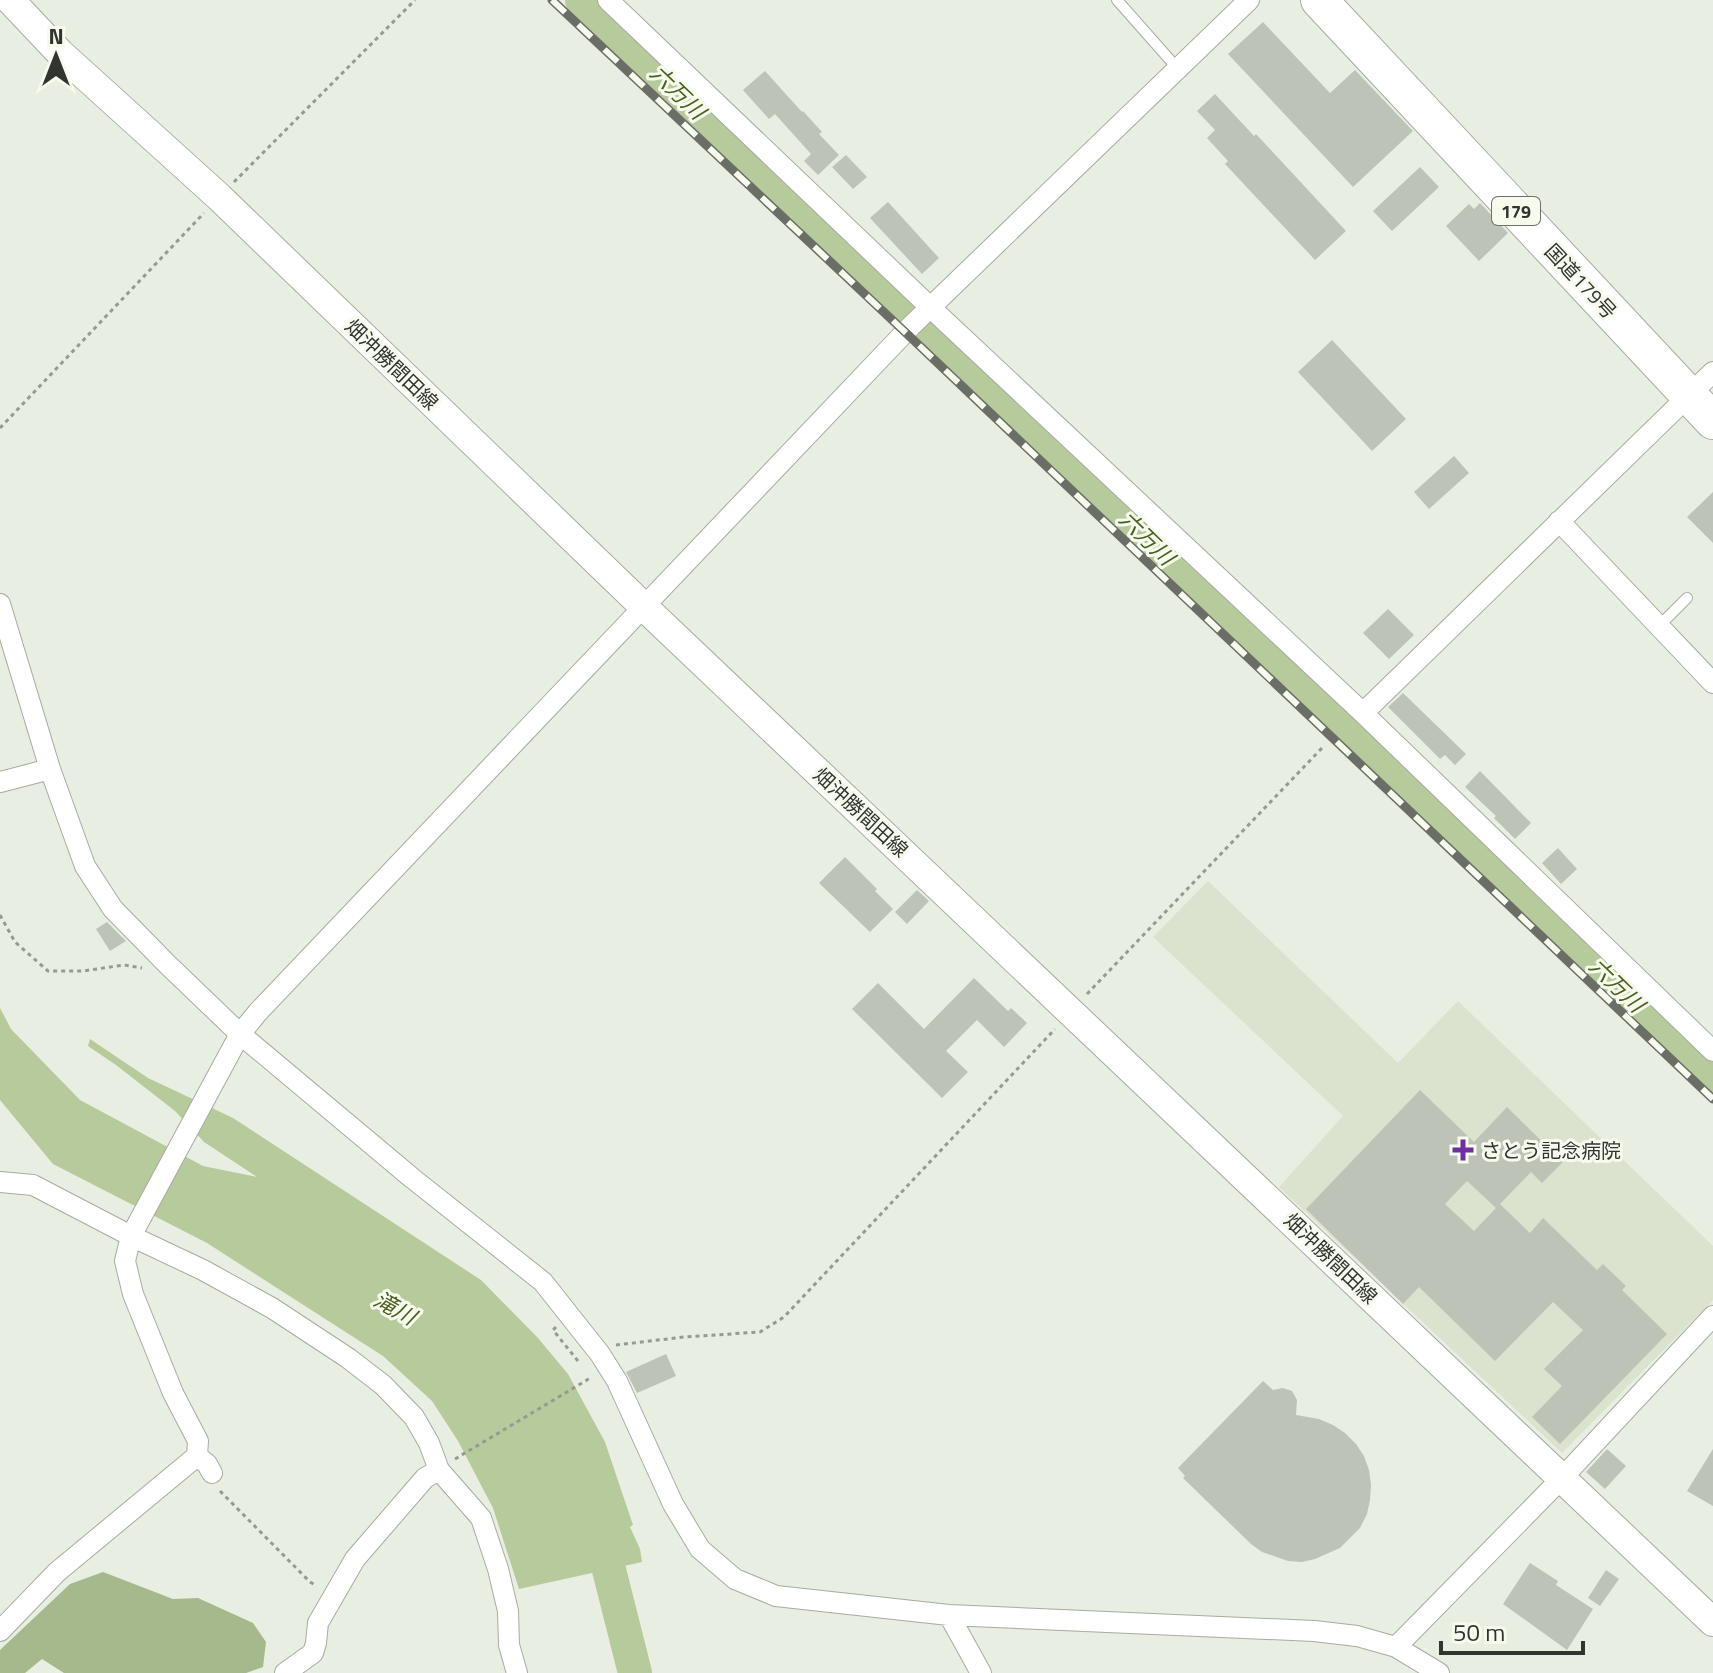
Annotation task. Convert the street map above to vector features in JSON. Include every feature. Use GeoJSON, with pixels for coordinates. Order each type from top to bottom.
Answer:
{"type":"FeatureCollection","features":[{"type":"Feature","properties":{"kind":"highway","name":"国道179号"},"geometry":{"type":"LineString","coordinates":[[1319,0],[1701,384],[1713,421]]}},
{"type":"Feature","properties":{"kind":"main road","name":"畑沖勝間田線"},"geometry":{"type":"LineString","coordinates":[[10,0],[61,54],[219,197],[644,607],[1713,1622]]}},
{"type":"Feature","properties":{"kind":"street"},"geometry":{"type":"LineString","coordinates":[[608,0],[1363,713],[1713,1051]]}},
{"type":"Feature","properties":{"kind":"street"},"geometry":{"type":"LineString","coordinates":[[0,1631],[57,1572],[197,1456],[198,1441],[173,1393],[133,1294],[125,1261],[131,1236],[240,1034],[911,326],[1249,0]]}},
{"type":"Feature","properties":{"kind":"street"},"geometry":{"type":"LineString","coordinates":[[1363,713],[1701,384]]}},
{"type":"Feature","properties":{"kind":"street"},"geometry":{"type":"LineString","coordinates":[[1559,521],[1713,683]]}},
{"type":"Feature","properties":{"kind":"street"},"geometry":{"type":"LineString","coordinates":[[0,604],[50,769],[85,866],[113,909],[240,1034],[412,1178],[543,1282],[600,1354],[617,1381],[673,1504],[700,1549],[735,1579],[776,1596],[949,1615],[1314,1631],[1357,1636],[1396,1647],[1439,1673]]}},
{"type":"Feature","properties":{"kind":"street"},"geometry":{"type":"LineString","coordinates":[[0,782],[50,769]]}},
{"type":"Feature","properties":{"kind":"street"},"geometry":{"type":"LineString","coordinates":[[0,1182],[33,1185],[203,1270],[272,1308],[383,1385],[414,1417],[481,1518],[508,1611],[509,1645],[517,1673]]}},
{"type":"Feature","properties":{"kind":"street"},"geometry":{"type":"LineString","coordinates":[[1396,1647],[1562,1478],[1713,1316]]}},
{"type":"Feature","properties":{"kind":"street"},"geometry":{"type":"LineString","coordinates":[[197,1456],[212,1473]]}},
{"type":"Feature","properties":{"kind":"street"},"geometry":{"type":"LineString","coordinates":[[285,1673],[313,1653],[318,1623],[355,1559],[425,1478],[445,1466]]}},
{"type":"Feature","properties":{"kind":"street"},"geometry":{"type":"LineString","coordinates":[[949,1615],[981,1673]]}},
{"type":"Feature","properties":{"kind":"lane"},"geometry":{"type":"LineString","coordinates":[[1117,0],[1178,69]]}},
{"type":"Feature","properties":{"kind":"lane"},"geometry":{"type":"LineString","coordinates":[[1659,626],[1687,598]]}},
{"type":"Feature","properties":{"kind":"path"},"geometry":{"type":"LineString","coordinates":[[600,1354],[612,1346],[760,1332],[784,1317],[1322,748]]}},
{"type":"Feature","properties":{"kind":"path"},"geometry":{"type":"LineString","coordinates":[[0,915],[15,942],[48,971],[83,971],[124,965],[160,970],[168,965]]}},
{"type":"Feature","properties":{"kind":"path"},"geometry":{"type":"LineString","coordinates":[[445,1466],[587,1380]]}},
{"type":"Feature","properties":{"kind":"path"},"geometry":{"type":"LineString","coordinates":[[212,1473],[222,1495],[310,1582],[332,1596]]}},
{"type":"Feature","properties":{"kind":"shaded area","name":"さとう記念病院"},"geometry":{"type":"Polygon","coordinates":[[[1208,881],[1398,1063],[1458,1001],[1713,1246],[1713,1300],[1562,1453],[1279,1187],[1343,1116],[1153,937],[1208,881]]]}},
{"type":"Feature","properties":{"kind":"shaded area"},"geometry":{"type":"Polygon","coordinates":[[[103,1572],[173,1599],[198,1598],[253,1623],[266,1642],[263,1667],[246,1673],[64,1673],[42,1659],[25,1673],[0,1673],[0,1650],[70,1584],[103,1572]]]}},
{"type":"Feature","properties":{"kind":"water"},"geometry":{"type":"Polygon","coordinates":[[[0,1008],[11,1029],[80,1100],[203,1166],[257,1177],[204,1142],[175,1111],[88,1046],[90,1039],[148,1078],[233,1118],[481,1280],[538,1338],[568,1374],[605,1442],[642,1562],[519,1589],[493,1508],[458,1441],[432,1401],[383,1356],[207,1243],[53,1164],[0,1100],[0,1008]]]}},
{"type":"Feature","properties":{"kind":"building"},"geometry":{"type":"Polygon","coordinates":[[[1263,22],[1330,93],[1355,70],[1413,131],[1353,187],[1228,54],[1263,22]]]}},
{"type":"Feature","properties":{"kind":"building"},"geometry":{"type":"Polygon","coordinates":[[[765,71],[822,132],[819,134],[839,155],[818,175],[804,161],[811,154],[775,114],[769,119],[743,90],[765,71]]]}},
{"type":"Feature","properties":{"kind":"building"},"geometry":{"type":"Polygon","coordinates":[[[1215,94],[1346,231],[1315,260],[1225,164],[1228,161],[1207,138],[1215,130],[1197,111],[1215,94]]]}},
{"type":"Feature","properties":{"kind":"building"},"geometry":{"type":"Polygon","coordinates":[[[846,155],[867,177],[853,189],[832,167],[846,155]]]}},
{"type":"Feature","properties":{"kind":"building"},"geometry":{"type":"Polygon","coordinates":[[[1420,167],[1439,187],[1392,231],[1373,211],[1420,167]]]}},
{"type":"Feature","properties":{"kind":"building"},"geometry":{"type":"Polygon","coordinates":[[[888,202],[939,258],[922,274],[870,218],[888,202]]]}},
{"type":"Feature","properties":{"kind":"building"},"geometry":{"type":"Polygon","coordinates":[[[1480,203],[1508,233],[1479,261],[1446,226],[1469,204],[1474,209],[1480,203]]]}},
{"type":"Feature","properties":{"kind":"building"},"geometry":{"type":"Polygon","coordinates":[[[1332,340],[1406,419],[1372,451],[1298,372],[1332,340]]]}},
{"type":"Feature","properties":{"kind":"building"},"geometry":{"type":"Polygon","coordinates":[[[1454,456],[1469,473],[1429,509],[1414,492],[1454,456]]]}},
{"type":"Feature","properties":{"kind":"building"},"geometry":{"type":"Polygon","coordinates":[[[1713,492],[1713,543],[1687,517],[1713,492]]]}},
{"type":"Feature","properties":{"kind":"building"},"geometry":{"type":"Polygon","coordinates":[[[1388,609],[1414,635],[1389,659],[1363,633],[1388,609]]]}},
{"type":"Feature","properties":{"kind":"building"},"geometry":{"type":"Polygon","coordinates":[[[1403,693],[1466,754],[1455,765],[1445,755],[1440,759],[1388,707],[1403,693]]]}},
{"type":"Feature","properties":{"kind":"building"},"geometry":{"type":"Polygon","coordinates":[[[1480,771],[1531,823],[1515,839],[1465,787],[1480,771]]]}},
{"type":"Feature","properties":{"kind":"building"},"geometry":{"type":"Polygon","coordinates":[[[1558,848],[1577,869],[1561,884],[1542,863],[1558,848]]]}},
{"type":"Feature","properties":{"kind":"building"},"geometry":{"type":"Polygon","coordinates":[[[845,857],[893,909],[870,932],[819,883],[845,857]]]}},
{"type":"Feature","properties":{"kind":"building"},"geometry":{"type":"Polygon","coordinates":[[[917,890],[929,901],[907,924],[895,912],[917,890]]]}},
{"type":"Feature","properties":{"kind":"building"},"geometry":{"type":"Polygon","coordinates":[[[107,922],[126,941],[110,951],[96,929],[107,922]]]}},
{"type":"Feature","properties":{"kind":"building"},"geometry":{"type":"Polygon","coordinates":[[[974,978],[1008,1011],[1011,1008],[1027,1023],[1004,1047],[977,1020],[946,1051],[968,1072],[942,1098],[852,1009],[878,983],[924,1029],[974,978]]]}},
{"type":"Feature","properties":{"kind":"building"},"geometry":{"type":"Polygon","coordinates":[[[1420,1090],[1474,1142],[1507,1107],[1563,1162],[1542,1183],[1531,1172],[1500,1204],[1530,1233],[1543,1218],[1597,1270],[1603,1264],[1626,1286],[1622,1290],[1667,1334],[1560,1444],[1532,1417],[1562,1386],[1544,1369],[1583,1330],[1553,1302],[1495,1361],[1419,1287],[1403,1304],[1306,1209],[1420,1090]],[[1467,1181],[1445,1204],[1474,1231],[1496,1208],[1467,1181]]]}},
{"type":"Feature","properties":{"kind":"building"},"geometry":{"type":"Polygon","coordinates":[[[666,1354],[676,1376],[637,1393],[626,1372],[666,1354]]]}},
{"type":"Feature","properties":{"kind":"building"},"geometry":{"type":"Polygon","coordinates":[[[1263,1381],[1273,1390],[1283,1388],[1292,1391],[1297,1400],[1296,1415],[1319,1419],[1345,1433],[1364,1456],[1369,1470],[1370,1500],[1360,1528],[1340,1548],[1315,1559],[1288,1561],[1262,1552],[1183,1478],[1185,1476],[1178,1468],[1263,1381]]]}},
{"type":"Feature","properties":{"kind":"building"},"geometry":{"type":"Polygon","coordinates":[[[1607,1449],[1626,1466],[1605,1489],[1586,1472],[1607,1449]]]}},
{"type":"Feature","properties":{"kind":"building"},"geometry":{"type":"Polygon","coordinates":[[[1713,1449],[1713,1506],[1687,1491],[1713,1449]]]}},
{"type":"Feature","properties":{"kind":"building"},"geometry":{"type":"Polygon","coordinates":[[[1530,1563],[1558,1581],[1556,1585],[1593,1609],[1567,1650],[1503,1604],[1530,1563]]]}},
{"type":"Feature","properties":{"kind":"building"},"geometry":{"type":"Polygon","coordinates":[[[1606,1570],[1619,1579],[1600,1606],[1588,1598],[1606,1570]]]}},
{"type":"Feature","properties":{"kind":"waterway","name":"六万川"},"geometry":{"type":"LineString","coordinates":[[582,0],[1713,1076]]}},
{"type":"Feature","properties":{"kind":"waterway","name":"滝川"},"geometry":{"type":"LineString","coordinates":[[596,1527],[635,1673]]}},
{"type":"Feature","properties":{"kind":"railway"},"geometry":{"type":"LineString","coordinates":[[552,0],[1713,1099]]}},
{"type":"Feature","properties":{"kind":"place","name":"さとう記念病院"},"geometry":{"type":"Point","coordinates":[1463,1150]}}]}
